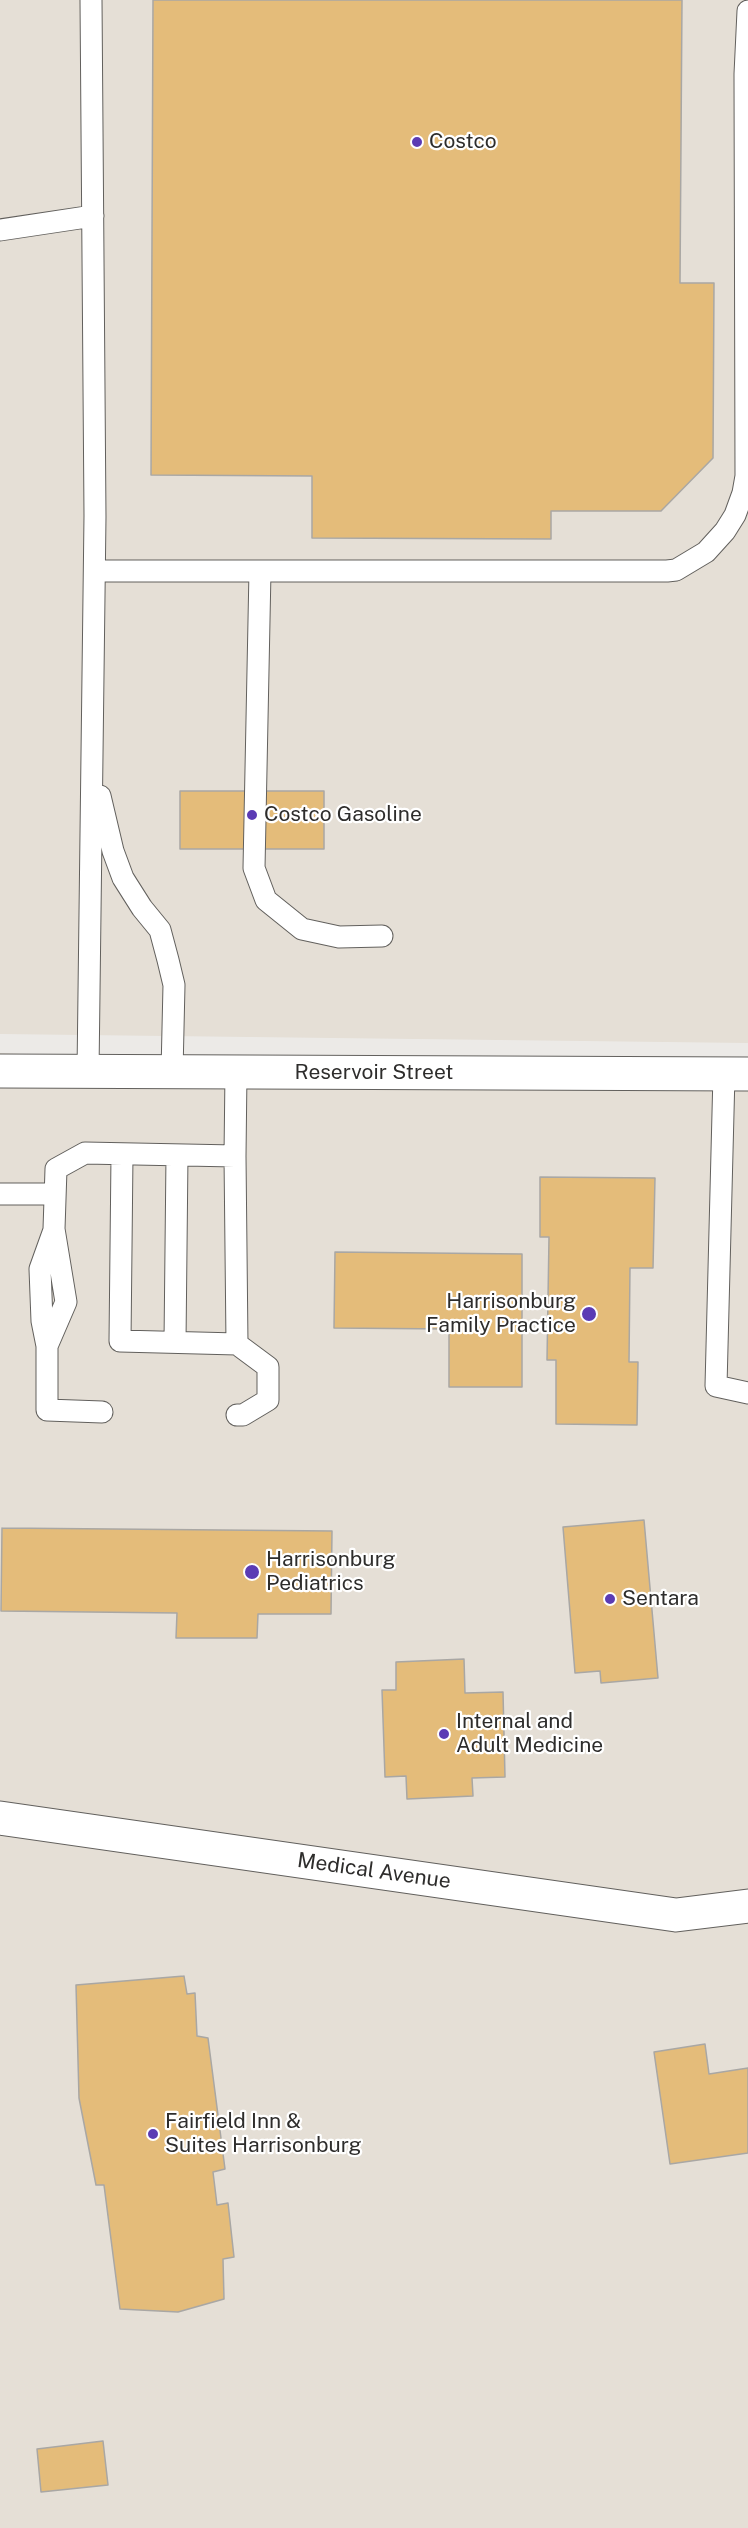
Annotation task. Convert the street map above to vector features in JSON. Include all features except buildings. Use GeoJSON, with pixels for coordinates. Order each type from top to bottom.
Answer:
{"type":"FeatureCollection","features":[{"type":"Feature","properties":{"kind":"street","name":"Reservoir Street"},"geometry":{"type":"LineString","coordinates":[[0,1071],[736,1074]]}},
{"type":"Feature","properties":{"kind":"street","name":"Medical Avenue"},"geometry":{"type":"LineString","coordinates":[[0,1818],[676,1915],[748,1906]]}},
{"type":"Feature","properties":{"kind":"lane"},"geometry":{"type":"LineString","coordinates":[[88,1072],[95,571],[91,0]]}},
{"type":"Feature","properties":{"kind":"lane"},"geometry":{"type":"LineString","coordinates":[[95,571],[667,571],[687,565],[717,540],[740,505],[746,476],[746,8]]}},
{"type":"Feature","properties":{"kind":"lane"},"geometry":{"type":"LineString","coordinates":[[0,230],[93,216]]}},
{"type":"Feature","properties":{"kind":"lane"},"geometry":{"type":"LineString","coordinates":[[260,572],[254,868],[266,900],[302,929],[339,938],[382,936]]}},
{"type":"Feature","properties":{"kind":"lane"},"geometry":{"type":"LineString","coordinates":[[92,760],[111,842],[123,878],[142,908],[160,930],[168,960],[174,985],[172,1072]]}},
{"type":"Feature","properties":{"kind":"lane"},"geometry":{"type":"LineString","coordinates":[[236,1072],[237,1344]]}},
{"type":"Feature","properties":{"kind":"lane"},"geometry":{"type":"LineString","coordinates":[[736,1074],[716,1386],[748,1393]]}},
{"type":"Feature","properties":{"kind":"lane"},"geometry":{"type":"LineString","coordinates":[[102,1412],[47,1410],[47,1346],[42,1321],[40,1269],[54,1229],[56,1169],[86,1153],[235,1156]]}},
{"type":"Feature","properties":{"kind":"lane"},"geometry":{"type":"LineString","coordinates":[[122,1155],[120,1341],[237,1344],[268,1367],[268,1400],[243,1415],[237,1415]]}},
{"type":"Feature","properties":{"kind":"lane"},"geometry":{"type":"LineString","coordinates":[[175,1341],[177,1155]]}},
{"type":"Feature","properties":{"kind":"lane"},"geometry":{"type":"LineString","coordinates":[[0,1194],[55,1194]]}},
{"type":"Feature","properties":{"kind":"shaded area"},"geometry":{"type":"Polygon","coordinates":[[[0,0],[748,0],[748,1043],[0,1034],[0,0]]]}},
{"type":"Feature","properties":{"kind":"shaded area"},"geometry":{"type":"Polygon","coordinates":[[[0,1053],[748,1087],[748,2528],[0,2528],[0,1053]]]}},
{"type":"Feature","properties":{"kind":"place","name":"Costco"},"geometry":{"type":"Point","coordinates":[417,142]}},
{"type":"Feature","properties":{"kind":"place","name":"Costco Gasoline"},"geometry":{"type":"Point","coordinates":[252,815]}},
{"type":"Feature","properties":{"kind":"place","name":"Harrisonburg Family Practice"},"geometry":{"type":"Point","coordinates":[589,1314]}},
{"type":"Feature","properties":{"kind":"place","name":"Harrisonburg Pediatrics"},"geometry":{"type":"Point","coordinates":[252,1572]}},
{"type":"Feature","properties":{"kind":"place","name":"Sentara"},"geometry":{"type":"Point","coordinates":[610,1599]}},
{"type":"Feature","properties":{"kind":"place","name":"Internal and Adult Medicine"},"geometry":{"type":"Point","coordinates":[444,1734]}},
{"type":"Feature","properties":{"kind":"place","name":"Fairfield Inn & Suites Harrisonburg"},"geometry":{"type":"Point","coordinates":[153,2134]}}]}
